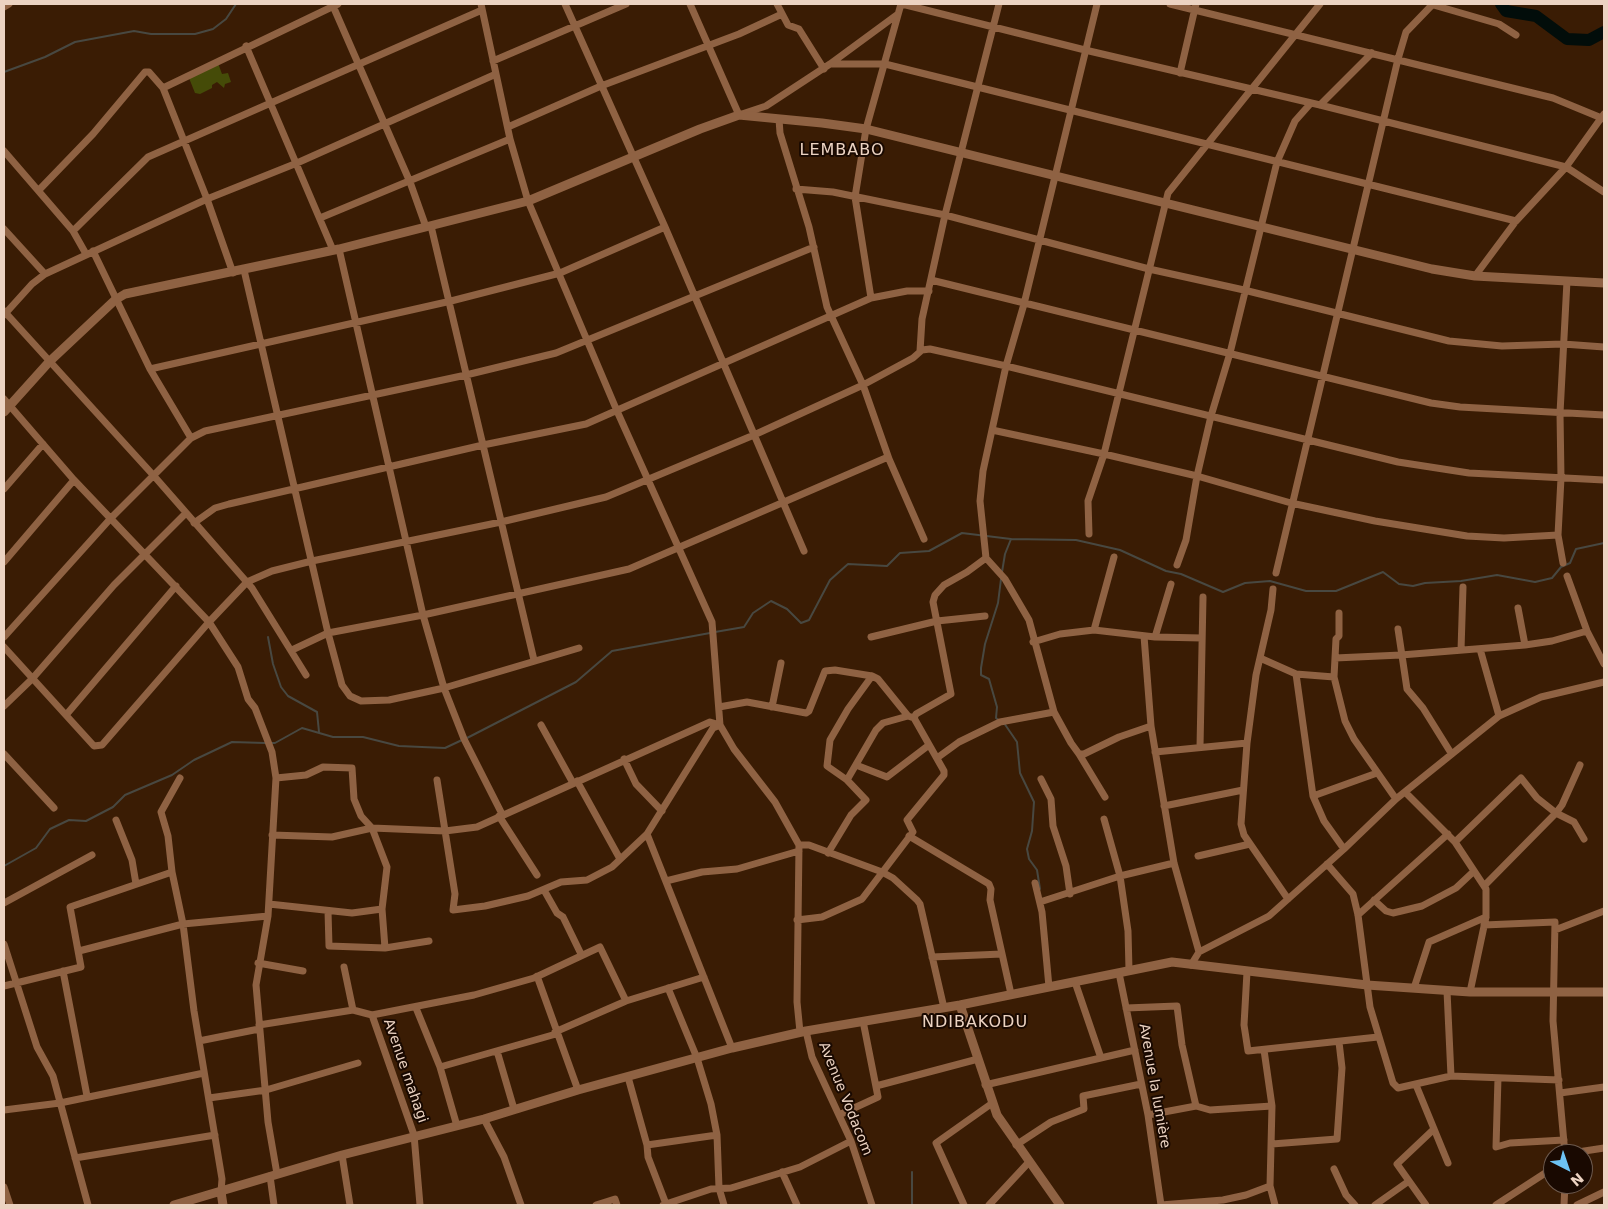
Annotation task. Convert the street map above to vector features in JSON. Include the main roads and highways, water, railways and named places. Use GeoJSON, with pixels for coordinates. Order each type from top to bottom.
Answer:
{"type":"FeatureCollection","features":[{"type":"Feature","properties":{"kind":"waterway"},"geometry":{"type":"LineString","coordinates":[[4,72],[45,57],[75,42],[134,31],[151,34],[195,34],[213,29],[226,19],[236,4]]}},
{"type":"Feature","properties":{"kind":"waterway"},"geometry":{"type":"LineString","coordinates":[[1501,4],[1506,11],[1536,16],[1567,39],[1589,40],[1604,32]]}},
{"type":"Feature","properties":{"kind":"waterway"},"geometry":{"type":"LineString","coordinates":[[715,632],[744,627],[753,613],[771,601],[787,609],[801,623],[809,620],[830,580],[848,564],[887,566],[900,553],[929,551],[962,533],[1011,539],[1076,540],[1120,550],[1166,571],[1181,574],[1223,592],[1245,583],[1270,581],[1306,591],[1336,591],[1383,572],[1399,584],[1413,586],[1497,575],[1535,582],[1552,578],[1561,567],[1570,563],[1576,549],[1604,543]]}},
{"type":"Feature","properties":{"kind":"waterway"},"geometry":{"type":"LineString","coordinates":[[1002,572],[1005,554],[1011,539]]}},
{"type":"Feature","properties":{"kind":"waterway"},"geometry":{"type":"LineString","coordinates":[[1000,721],[996,718],[997,707],[989,679],[981,675],[981,668],[985,644],[998,603],[1001,579]]}},
{"type":"Feature","properties":{"kind":"waterway"},"geometry":{"type":"LineString","coordinates":[[467,738],[576,682],[612,651],[710,633]]}},
{"type":"Feature","properties":{"kind":"waterway"},"geometry":{"type":"LineString","coordinates":[[268,637],[273,664],[281,687],[288,696],[317,712],[319,732]]}},
{"type":"Feature","properties":{"kind":"waterway"},"geometry":{"type":"LineString","coordinates":[[1004,723],[1017,742],[1020,773],[1034,802],[1032,831],[1027,849],[1029,859],[1037,870],[1040,889]]}},
{"type":"Feature","properties":{"kind":"waterway"},"geometry":{"type":"LineString","coordinates":[[270,743],[275,743],[302,728],[333,737],[363,737],[399,746],[445,748],[462,740]]}},
{"type":"Feature","properties":{"kind":"waterway"},"geometry":{"type":"LineString","coordinates":[[4,866],[36,848],[50,829],[69,820],[86,821],[113,807],[125,795],[172,775],[194,760],[232,742],[265,743]]}},
{"type":"Feature","properties":{"kind":"waterway"},"geometry":{"type":"LineString","coordinates":[[912,1172],[912,1205]]}},
{"type":"Feature","properties":{"kind":"district","name":"LEMBABO"},"geometry":{"type":"Point","coordinates":[842,151]}},
{"type":"Feature","properties":{"kind":"district","name":"NDIBAKODU"},"geometry":{"type":"Point","coordinates":[975,1023]}}]}
